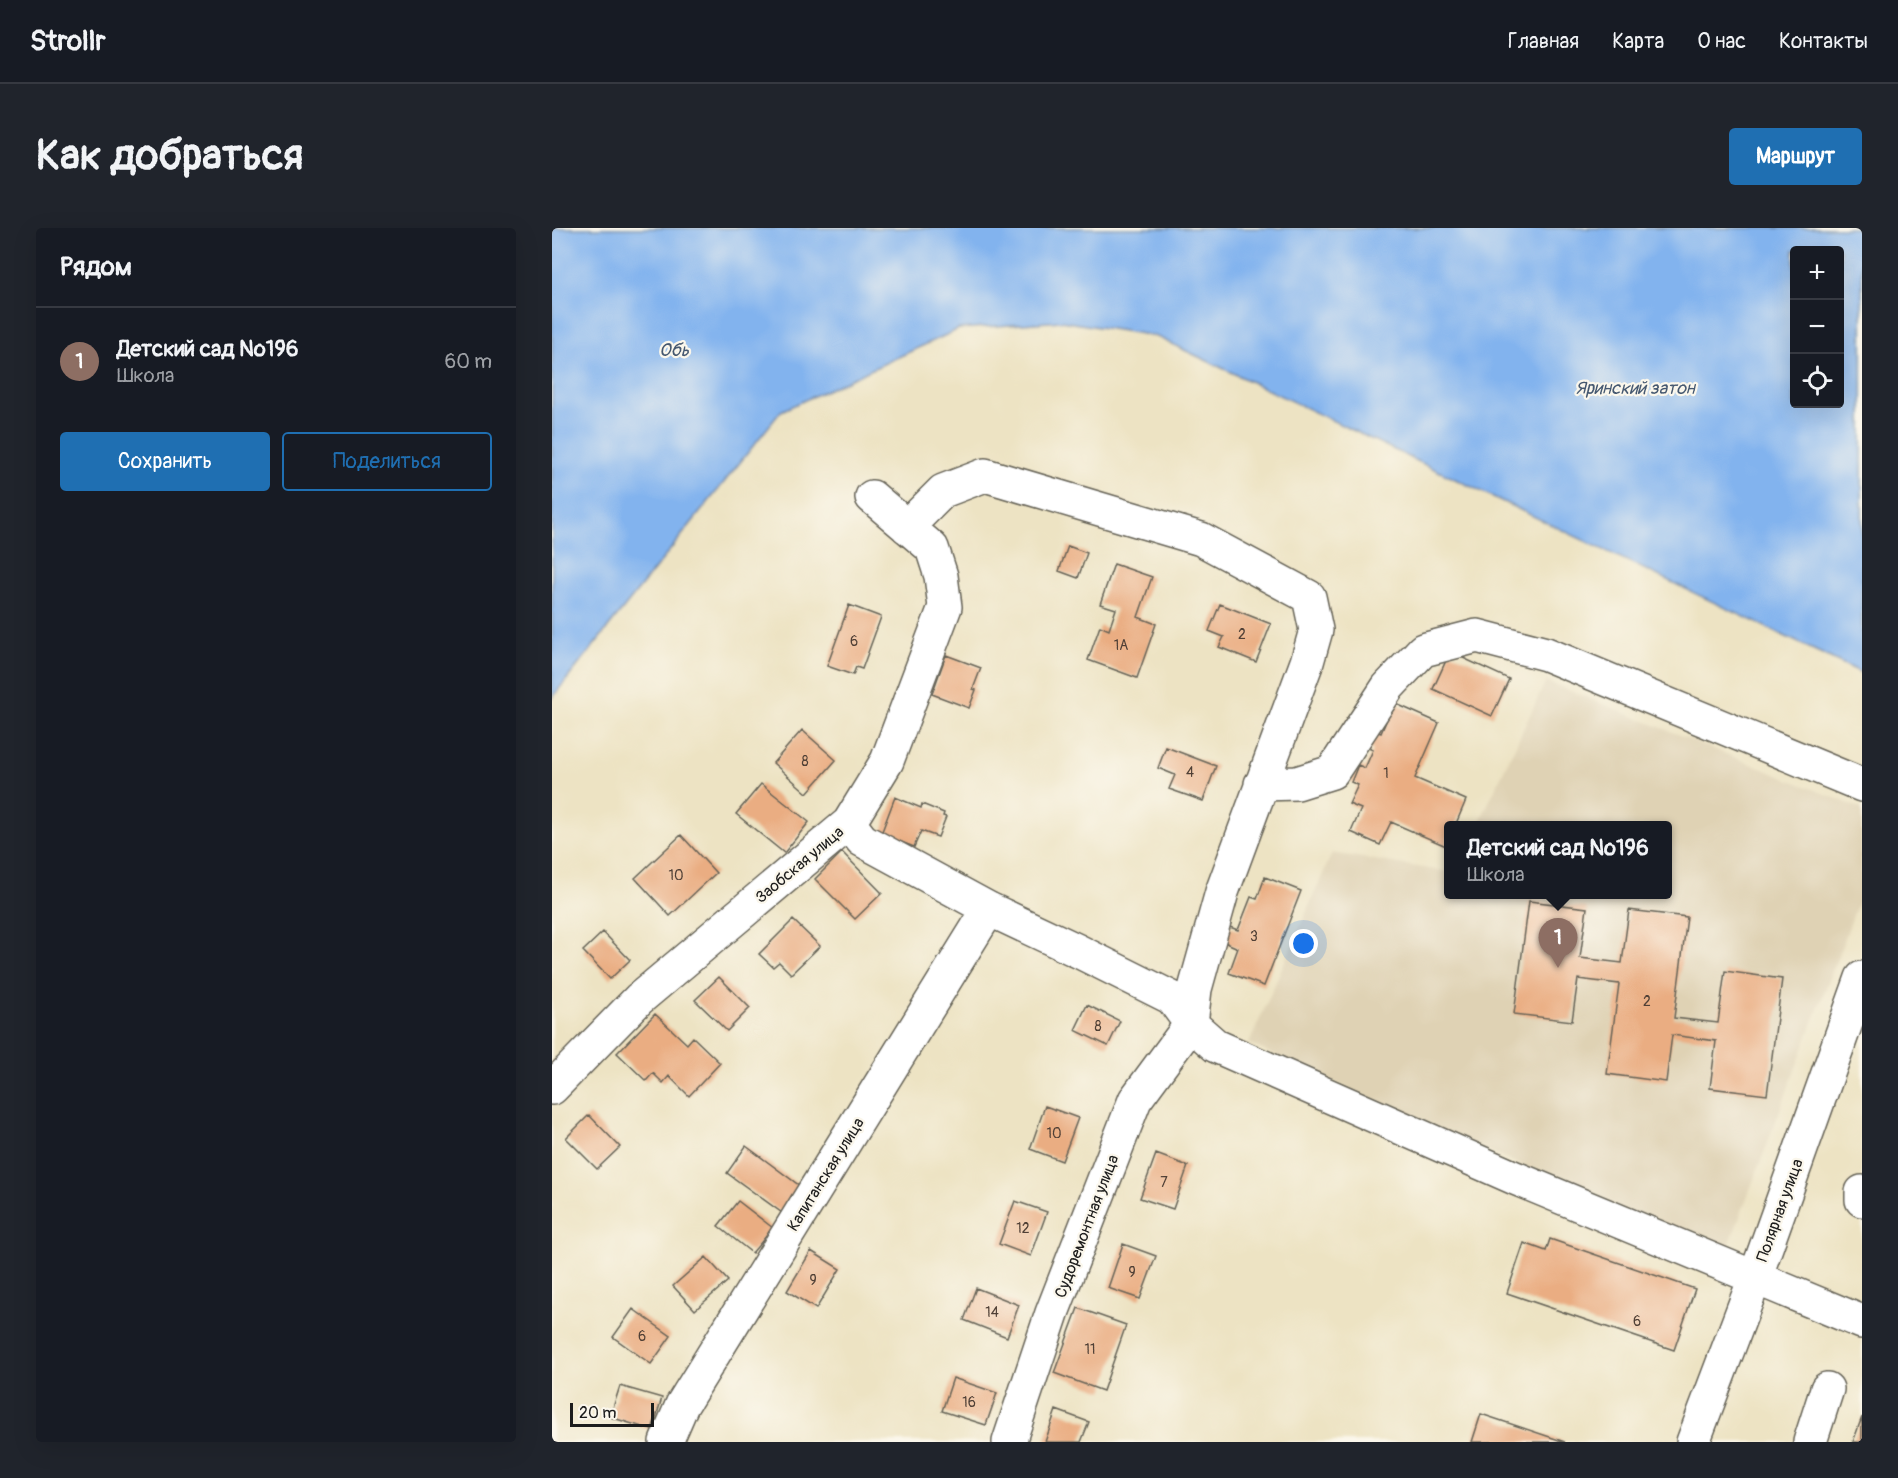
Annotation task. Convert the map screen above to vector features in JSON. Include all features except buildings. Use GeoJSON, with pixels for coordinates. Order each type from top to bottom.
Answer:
{"type":"FeatureCollection","features":[{"type":"Feature","properties":{"kind":"street"},"geometry":{"type":"LineString","coordinates":[[907,527],[943,491],[985,475],[1201,539],[1308,597],[1316,630],[1307,662],[1222,892],[1195,989],[1191,1024]]}},
{"type":"Feature","properties":{"kind":"street","name":"Заобская улица"},"geometry":{"type":"LineString","coordinates":[[552,1088],[639,999],[849,823],[887,760],[945,607],[941,576],[932,548],[872,497]]}},
{"type":"Feature","properties":{"kind":"street"},"geometry":{"type":"LineString","coordinates":[[1261,784],[1297,783],[1332,772],[1388,687],[1423,650],[1478,636],[1546,654],[1862,785]]}},
{"type":"Feature","properties":{"kind":"street"},"geometry":{"type":"LineString","coordinates":[[849,823],[862,840],[989,909],[1172,998],[1191,1024],[1216,1046],[1515,1178],[1862,1322]]}},
{"type":"Feature","properties":{"kind":"street","name":"Капитанская улица"},"geometry":{"type":"LineString","coordinates":[[666,1442],[688,1395],[989,909]]}},
{"type":"Feature","properties":{"kind":"street","name":"Полярная улица"},"geometry":{"type":"LineString","coordinates":[[1693,1442],[1755,1278],[1862,978]]}},
{"type":"Feature","properties":{"kind":"street","name":"Судоремонтная улица"},"geometry":{"type":"LineString","coordinates":[[1009,1442],[1052,1313],[1135,1100],[1191,1024]]}},
{"type":"Feature","properties":{"kind":"street"},"geometry":{"type":"LineString","coordinates":[[1862,1192],[1862,1200]]}},
{"type":"Feature","properties":{"kind":"street"},"geometry":{"type":"LineString","coordinates":[[1810,1442],[1827,1389]]}},
{"type":"Feature","properties":{"kind":"shaded area"},"geometry":{"type":"Polygon","coordinates":[[[1546,681],[1862,809],[1862,892],[1725,1256],[1249,1044],[1332,853],[1444,871],[1444,899],[1672,899],[1672,821],[1480,821],[1546,681]]]}},
{"type":"Feature","properties":{"kind":"water","name":"Яринский затон"},"geometry":{"type":"Polygon","coordinates":[[[552,228],[1862,228],[1862,673],[1155,336],[1061,321],[959,329],[781,411],[552,698],[552,228]]]}},
{"type":"Feature","properties":{"kind":"place","name":"Детский сад №196"},"geometry":{"type":"Point","coordinates":[1558,968]}},
{"type":"Feature","properties":{"kind":"water label","name":"Обь"},"geometry":{"type":"Point","coordinates":[674,350]}}]}
